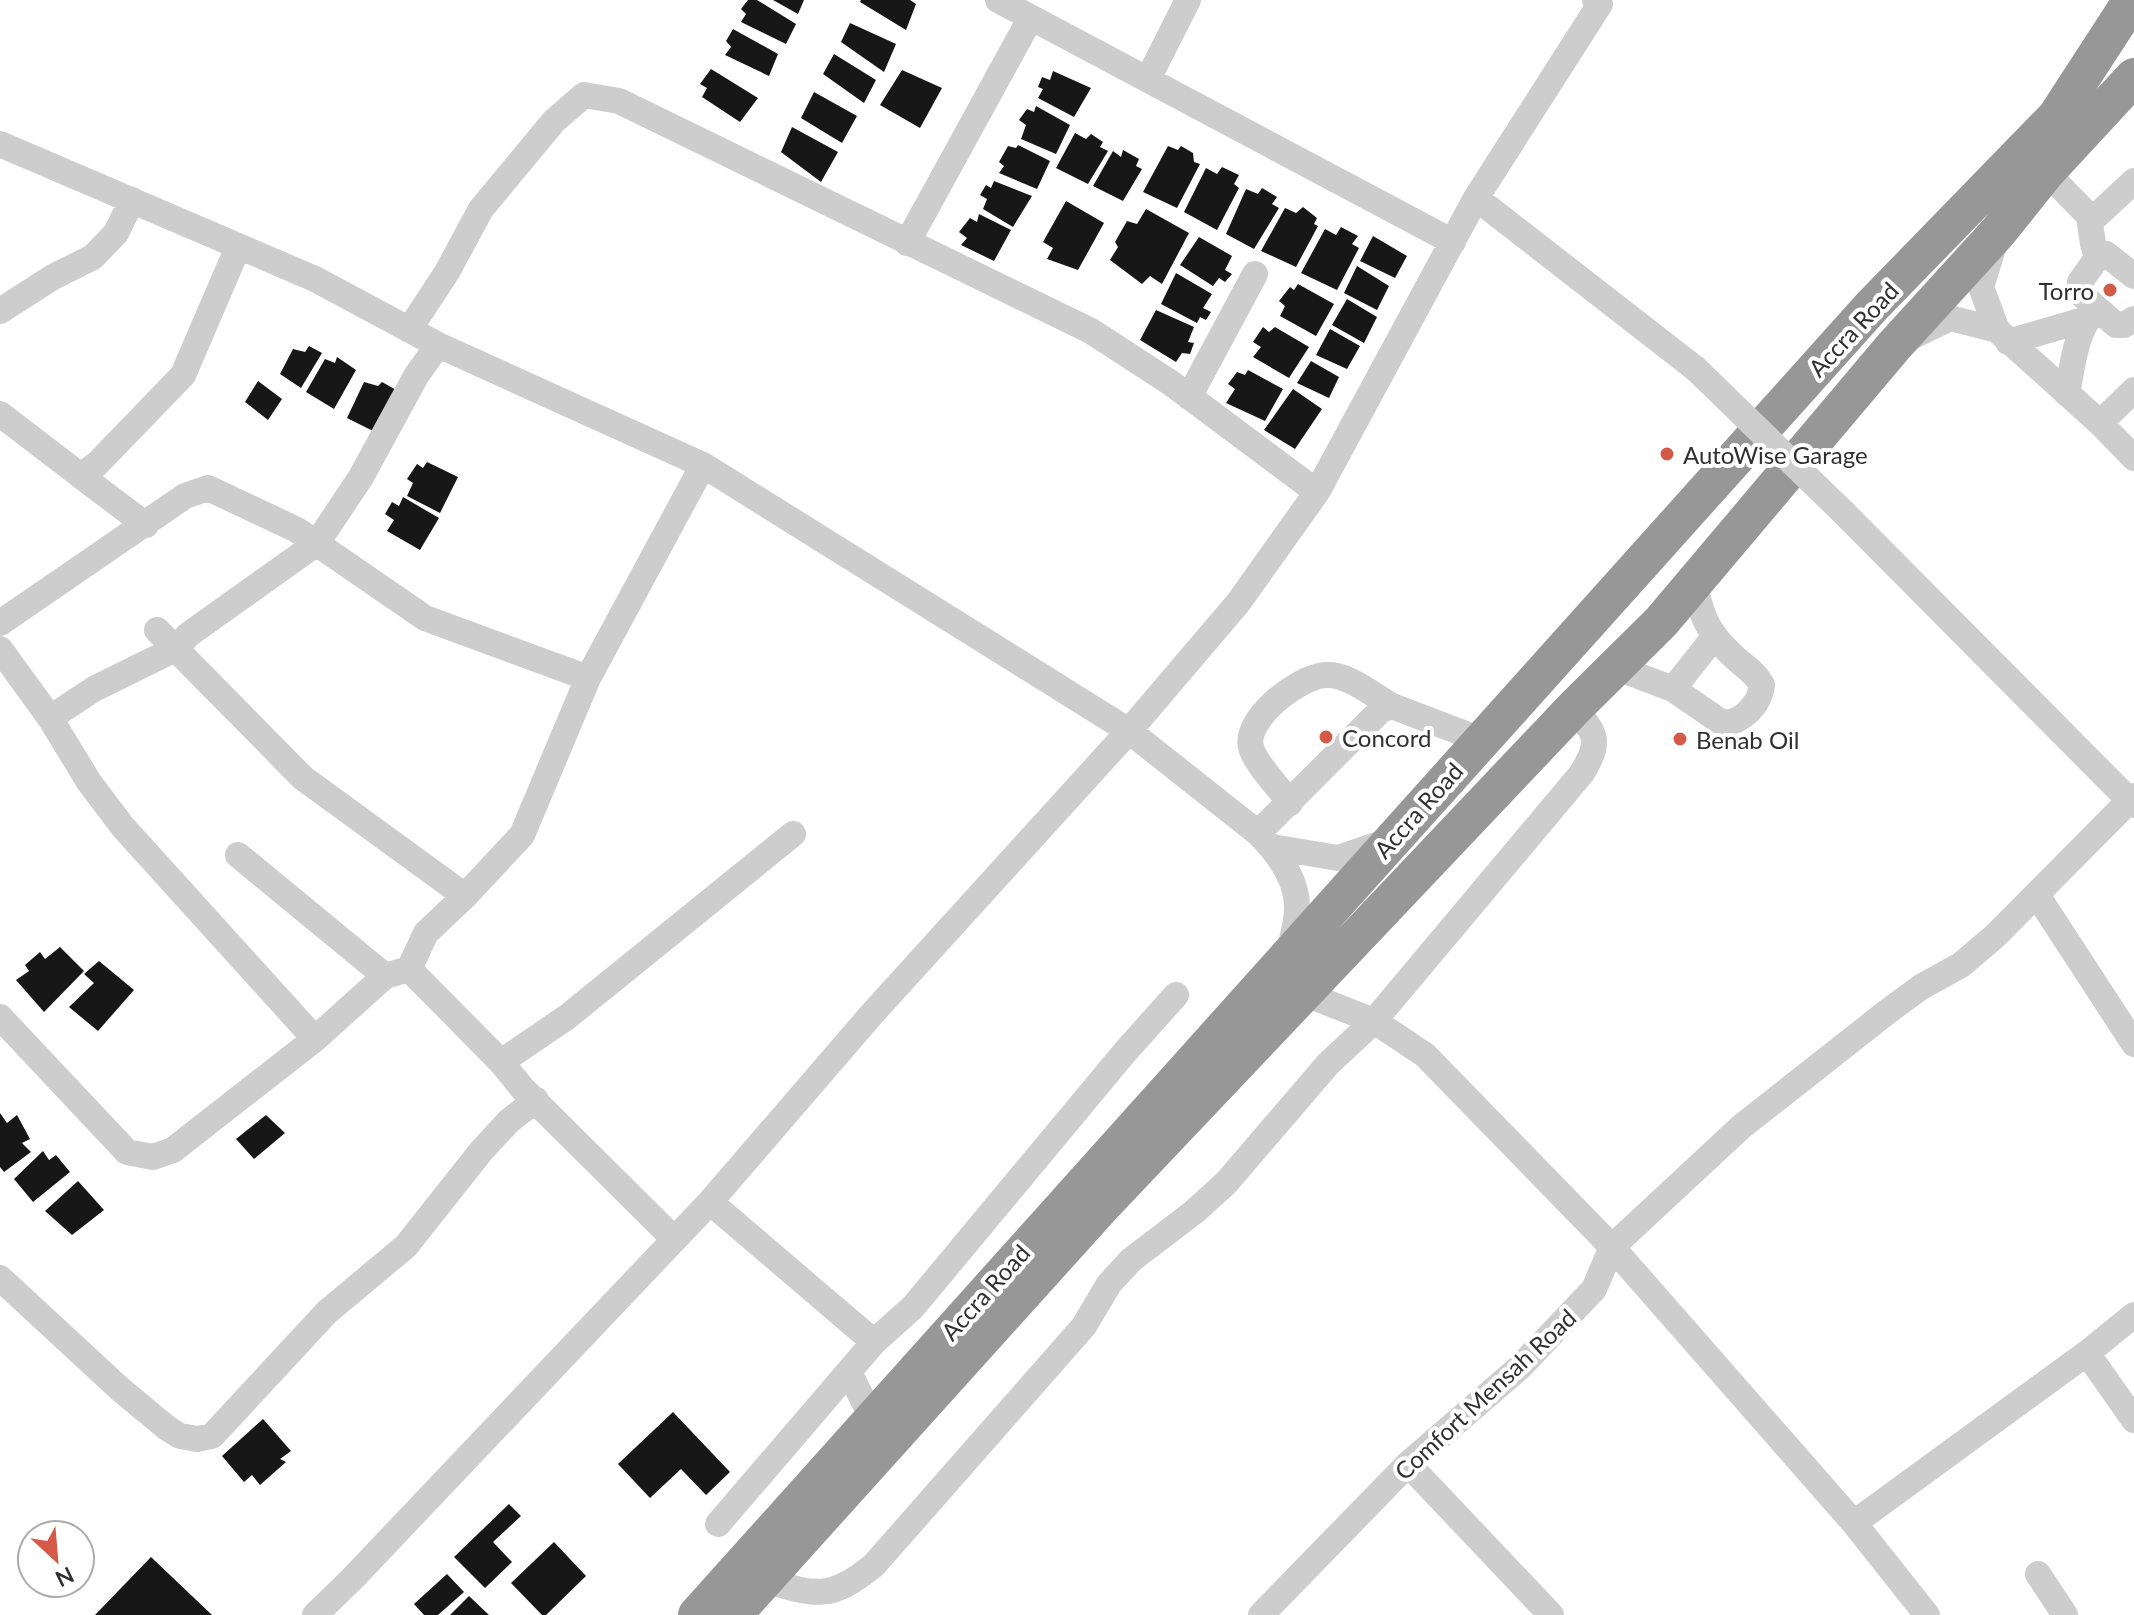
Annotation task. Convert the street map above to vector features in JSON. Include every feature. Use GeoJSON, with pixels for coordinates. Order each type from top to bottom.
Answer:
{"type":"FeatureCollection","features":[{"type":"Feature","properties":{"kind":"highway","name":"Accra Road"},"geometry":{"type":"LineString","coordinates":[[733,1615],[1100,1208],[1694,584],[1894,346],[1998,232],[2046,172],[2132,0]]}},
{"type":"Feature","properties":{"kind":"highway","name":"Accra Road"},"geometry":{"type":"LineString","coordinates":[[697,1615],[1872,306],[2068,127],[2134,77]]}},
{"type":"Feature","properties":{"kind":"street"},"geometry":{"type":"LineString","coordinates":[[998,0],[1453,242]]}},
{"type":"Feature","properties":{"kind":"street"},"geometry":{"type":"LineString","coordinates":[[1148,79],[1188,0]]}},
{"type":"Feature","properties":{"kind":"street"},"geometry":{"type":"LineString","coordinates":[[315,1615],[710,1202],[871,1015],[1129,731],[1238,603],[1317,492],[1476,198],[1600,1]]}},
{"type":"Feature","properties":{"kind":"street"},"geometry":{"type":"LineString","coordinates":[[907,243],[1030,19]]}},
{"type":"Feature","properties":{"kind":"street"},"geometry":{"type":"LineString","coordinates":[[409,330],[447,272],[481,209],[554,121],[584,95],[619,101],[1091,331],[1189,397],[1317,492]]}},
{"type":"Feature","properties":{"kind":"street"},"geometry":{"type":"LineString","coordinates":[[0,144],[315,279],[438,345],[703,465],[1129,731],[1265,840],[1292,878],[1298,909],[1289,954]]}},
{"type":"Feature","properties":{"kind":"street"},"geometry":{"type":"LineString","coordinates":[[2046,172],[2091,221],[2097,258]]}},
{"type":"Feature","properties":{"kind":"street"},"geometry":{"type":"LineString","coordinates":[[2091,221],[2134,181]]}},
{"type":"Feature","properties":{"kind":"street"},"geometry":{"type":"LineString","coordinates":[[1476,198],[1696,369],[2132,800],[1961,965],[1921,987],[1887,1012],[1741,1127],[1612,1247]]}},
{"type":"Feature","properties":{"kind":"street"},"geometry":{"type":"LineString","coordinates":[[0,311],[53,277],[93,257],[116,233],[132,200]]}},
{"type":"Feature","properties":{"kind":"street"},"geometry":{"type":"LineString","coordinates":[[1998,232],[1981,287],[2003,336]]}},
{"type":"Feature","properties":{"kind":"street"},"geometry":{"type":"LineString","coordinates":[[81,476],[97,464],[183,375],[238,247]]}},
{"type":"Feature","properties":{"kind":"street"},"geometry":{"type":"LineString","coordinates":[[2134,276],[2109,255],[2097,258],[2080,282],[2079,289],[2092,314],[2116,325],[2124,325],[2134,319]]}},
{"type":"Feature","properties":{"kind":"street"},"geometry":{"type":"LineString","coordinates":[[1189,397],[1255,274]]}},
{"type":"Feature","properties":{"kind":"street"},"geometry":{"type":"LineString","coordinates":[[2003,336],[2092,314]]}},
{"type":"Feature","properties":{"kind":"street"},"geometry":{"type":"LineString","coordinates":[[2067,394],[2075,352],[2092,314]]}},
{"type":"Feature","properties":{"kind":"street"},"geometry":{"type":"LineString","coordinates":[[1894,346],[1950,318],[2003,336],[2100,423],[2134,458]]}},
{"type":"Feature","properties":{"kind":"street"},"geometry":{"type":"LineString","coordinates":[[50,718],[94,689],[177,648],[188,635],[317,543],[361,477],[416,376],[438,345]]}},
{"type":"Feature","properties":{"kind":"street"},"geometry":{"type":"LineString","coordinates":[[2100,423],[2134,390]]}},
{"type":"Feature","properties":{"kind":"street"},"geometry":{"type":"LineString","coordinates":[[0,414],[146,525]]}},
{"type":"Feature","properties":{"kind":"street"},"geometry":{"type":"LineString","coordinates":[[0,1017],[127,1152],[153,1157],[173,1150],[315,1039],[397,972],[426,933],[522,835],[588,678],[703,465]]}},
{"type":"Feature","properties":{"kind":"street"},"geometry":{"type":"LineString","coordinates":[[0,623],[185,496],[208,488],[297,530],[425,618],[588,678]]}},
{"type":"Feature","properties":{"kind":"street"},"geometry":{"type":"LineString","coordinates":[[1615,667],[1673,689],[1721,722],[1740,719],[1756,703],[1762,685],[1758,677],[1729,652],[1705,624],[1694,584]]}},
{"type":"Feature","properties":{"kind":"street"},"geometry":{"type":"LineString","coordinates":[[157,630],[303,778],[465,896]]}},
{"type":"Feature","properties":{"kind":"street"},"geometry":{"type":"LineString","coordinates":[[1673,689],[1715,636]]}},
{"type":"Feature","properties":{"kind":"street"},"geometry":{"type":"LineString","coordinates":[[0,649],[123,827],[315,1039]]}},
{"type":"Feature","properties":{"kind":"street"},"geometry":{"type":"LineString","coordinates":[[1290,803],[1251,750],[1250,734],[1288,689],[1326,674],[1345,678],[1392,706],[1481,740]]}},
{"type":"Feature","properties":{"kind":"street"},"geometry":{"type":"LineString","coordinates":[[1265,840],[1290,803],[1369,720],[1392,706]]}},
{"type":"Feature","properties":{"kind":"street"},"geometry":{"type":"LineString","coordinates":[[766,1580],[804,1592],[822,1593],[853,1582],[874,1565],[1084,1326],[1109,1284],[1145,1248],[1194,1212],[1226,1183],[1328,1064],[1374,1021],[1582,773],[1595,751],[1594,731],[1574,708]]}},
{"type":"Feature","properties":{"kind":"street"},"geometry":{"type":"LineString","coordinates":[[501,1062],[567,1017],[793,834]]}},
{"type":"Feature","properties":{"kind":"street"},"geometry":{"type":"LineString","coordinates":[[1265,840],[1338,858],[1390,841]]}},
{"type":"Feature","properties":{"kind":"street"},"geometry":{"type":"LineString","coordinates":[[238,855],[397,972],[501,1062],[523,1089],[674,1239]]}},
{"type":"Feature","properties":{"kind":"street"},"geometry":{"type":"LineString","coordinates":[[2037,895],[2134,1044]]}},
{"type":"Feature","properties":{"kind":"street"},"geometry":{"type":"LineString","coordinates":[[1303,993],[1374,1021],[1425,1055],[1612,1247],[1854,1523],[1927,1615]]}},
{"type":"Feature","properties":{"kind":"street"},"geometry":{"type":"LineString","coordinates":[[718,1524],[874,1342],[913,1307],[1176,995]]}},
{"type":"Feature","properties":{"kind":"street"},"geometry":{"type":"LineString","coordinates":[[0,1278],[167,1428],[180,1436],[197,1439],[212,1436],[327,1312],[406,1246],[482,1150],[509,1121],[536,1100]]}},
{"type":"Feature","properties":{"kind":"street"},"geometry":{"type":"LineString","coordinates":[[710,1202],[874,1342]]}},
{"type":"Feature","properties":{"kind":"street","name":"Comfort Mensah Road"},"geometry":{"type":"LineString","coordinates":[[1261,1615],[1408,1464],[1520,1367],[1594,1289],[1612,1247]]}},
{"type":"Feature","properties":{"kind":"street"},"geometry":{"type":"LineString","coordinates":[[1854,1523],[2087,1353],[2134,1315]]}},
{"type":"Feature","properties":{"kind":"street"},"geometry":{"type":"LineString","coordinates":[[2087,1353],[2134,1420]]}},
{"type":"Feature","properties":{"kind":"street"},"geometry":{"type":"LineString","coordinates":[[849,1372],[872,1418]]}},
{"type":"Feature","properties":{"kind":"street"},"geometry":{"type":"LineString","coordinates":[[1408,1464],[1551,1615]]}},
{"type":"Feature","properties":{"kind":"street"},"geometry":{"type":"LineString","coordinates":[[2038,1574],[2065,1615]]}},
{"type":"Feature","properties":{"kind":"building"},"geometry":{"type":"Polygon","coordinates":[[[748,0],[757,0],[796,24],[786,44],[741,22],[746,14],[741,9],[748,0]]]}},
{"type":"Feature","properties":{"kind":"building"},"geometry":{"type":"Polygon","coordinates":[[[773,0],[804,0],[798,14],[773,0]]]}},
{"type":"Feature","properties":{"kind":"building"},"geometry":{"type":"Polygon","coordinates":[[[861,0],[910,0],[916,4],[906,30],[861,0]]]}},
{"type":"Feature","properties":{"kind":"building"},"geometry":{"type":"Polygon","coordinates":[[[850,23],[896,44],[884,72],[841,42],[850,23]]]}},
{"type":"Feature","properties":{"kind":"building"},"geometry":{"type":"Polygon","coordinates":[[[733,29],[778,54],[769,76],[725,55],[731,47],[726,41],[733,29]]]}},
{"type":"Feature","properties":{"kind":"building"},"geometry":{"type":"Polygon","coordinates":[[[834,54],[876,80],[864,103],[823,74],[834,54]]]}},
{"type":"Feature","properties":{"kind":"building"},"geometry":{"type":"Polygon","coordinates":[[[711,69],[758,98],[740,122],[702,97],[707,88],[700,84],[711,69]]]}},
{"type":"Feature","properties":{"kind":"building"},"geometry":{"type":"Polygon","coordinates":[[[902,70],[942,88],[920,128],[880,105],[902,70]]]}},
{"type":"Feature","properties":{"kind":"building"},"geometry":{"type":"Polygon","coordinates":[[[1053,71],[1091,88],[1074,117],[1038,98],[1043,89],[1038,87],[1042,77],[1050,80],[1053,71]]]}},
{"type":"Feature","properties":{"kind":"building"},"geometry":{"type":"Polygon","coordinates":[[[814,92],[857,116],[842,143],[801,118],[814,92]]]}},
{"type":"Feature","properties":{"kind":"building"},"geometry":{"type":"Polygon","coordinates":[[[1036,106],[1070,125],[1056,154],[1021,139],[1026,125],[1019,120],[1027,109],[1034,112],[1036,106]]]}},
{"type":"Feature","properties":{"kind":"building"},"geometry":{"type":"Polygon","coordinates":[[[792,127],[838,152],[821,182],[781,152],[792,127]]]}},
{"type":"Feature","properties":{"kind":"building"},"geometry":{"type":"Polygon","coordinates":[[[1075,133],[1086,139],[1091,134],[1103,142],[1100,147],[1108,151],[1088,184],[1056,168],[1075,133]]]}},
{"type":"Feature","properties":{"kind":"building"},"geometry":{"type":"Polygon","coordinates":[[[1018,145],[1050,161],[1037,189],[999,173],[1004,166],[999,162],[1008,146],[1016,148],[1018,145]]]}},
{"type":"Feature","properties":{"kind":"building"},"geometry":{"type":"Polygon","coordinates":[[[1168,146],[1178,150],[1181,146],[1193,153],[1194,162],[1200,164],[1177,208],[1143,192],[1168,146]]]}},
{"type":"Feature","properties":{"kind":"building"},"geometry":{"type":"Polygon","coordinates":[[[1123,150],[1139,159],[1136,166],[1142,169],[1123,201],[1093,186],[1113,151],[1121,157],[1123,150]]]}},
{"type":"Feature","properties":{"kind":"building"},"geometry":{"type":"Polygon","coordinates":[[[1222,167],[1239,175],[1234,184],[1239,188],[1217,230],[1184,212],[1206,168],[1217,174],[1222,167]]]}},
{"type":"Feature","properties":{"kind":"building"},"geometry":{"type":"Polygon","coordinates":[[[994,181],[1032,196],[1013,227],[983,209],[987,199],[980,195],[986,185],[991,188],[994,181]]]}},
{"type":"Feature","properties":{"kind":"building"},"geometry":{"type":"Polygon","coordinates":[[[1262,188],[1277,197],[1272,204],[1279,208],[1254,249],[1226,234],[1246,189],[1258,194],[1262,188]]]}},
{"type":"Feature","properties":{"kind":"building"},"geometry":{"type":"Polygon","coordinates":[[[1066,201],[1104,223],[1078,270],[1047,259],[1053,248],[1043,242],[1066,201]]]}},
{"type":"Feature","properties":{"kind":"building"},"geometry":{"type":"Polygon","coordinates":[[[1303,207],[1317,218],[1314,224],[1318,226],[1296,267],[1261,251],[1285,208],[1296,213],[1303,207]]]}},
{"type":"Feature","properties":{"kind":"building"},"geometry":{"type":"Polygon","coordinates":[[[1146,209],[1189,233],[1162,284],[1150,276],[1142,284],[1110,260],[1118,247],[1115,242],[1127,221],[1137,224],[1146,209]]]}},
{"type":"Feature","properties":{"kind":"building"},"geometry":{"type":"Polygon","coordinates":[[[979,214],[1011,230],[994,261],[961,245],[967,238],[959,232],[970,218],[977,222],[979,214]]]}},
{"type":"Feature","properties":{"kind":"building"},"geometry":{"type":"Polygon","coordinates":[[[1341,227],[1358,236],[1352,244],[1359,248],[1337,290],[1301,273],[1325,229],[1336,235],[1341,227]]]}},
{"type":"Feature","properties":{"kind":"building"},"geometry":{"type":"Polygon","coordinates":[[[1373,236],[1407,256],[1395,278],[1360,261],[1373,236]]]}},
{"type":"Feature","properties":{"kind":"building"},"geometry":{"type":"Polygon","coordinates":[[[1199,237],[1232,256],[1225,270],[1232,274],[1225,282],[1219,278],[1213,286],[1180,265],[1199,237]]]}},
{"type":"Feature","properties":{"kind":"building"},"geometry":{"type":"Polygon","coordinates":[[[1357,266],[1389,286],[1377,310],[1344,293],[1357,266]]]}},
{"type":"Feature","properties":{"kind":"building"},"geometry":{"type":"Polygon","coordinates":[[[1176,273],[1212,294],[1203,308],[1211,312],[1206,320],[1200,317],[1197,323],[1161,304],[1176,273]]]}},
{"type":"Feature","properties":{"kind":"building"},"geometry":{"type":"Polygon","coordinates":[[[1298,284],[1334,304],[1316,336],[1280,316],[1285,306],[1279,301],[1290,287],[1294,290],[1298,284]]]}},
{"type":"Feature","properties":{"kind":"building"},"geometry":{"type":"Polygon","coordinates":[[[1347,299],[1377,317],[1364,343],[1332,325],[1347,299]]]}},
{"type":"Feature","properties":{"kind":"building"},"geometry":{"type":"Polygon","coordinates":[[[1156,310],[1194,327],[1188,342],[1194,343],[1190,354],[1182,353],[1176,362],[1140,340],[1156,310]]]}},
{"type":"Feature","properties":{"kind":"building"},"geometry":{"type":"Polygon","coordinates":[[[1263,327],[1269,332],[1275,327],[1309,347],[1289,378],[1253,357],[1261,347],[1253,342],[1263,327]]]}},
{"type":"Feature","properties":{"kind":"building"},"geometry":{"type":"Polygon","coordinates":[[[1330,329],[1360,346],[1347,369],[1316,355],[1330,329]]]}},
{"type":"Feature","properties":{"kind":"building"},"geometry":{"type":"Polygon","coordinates":[[[309,346],[322,353],[301,388],[280,374],[293,349],[305,352],[309,346]]]}},
{"type":"Feature","properties":{"kind":"building"},"geometry":{"type":"Polygon","coordinates":[[[337,357],[356,370],[334,409],[306,392],[325,359],[335,363],[337,357]]]}},
{"type":"Feature","properties":{"kind":"building"},"geometry":{"type":"Polygon","coordinates":[[[1311,361],[1339,377],[1329,398],[1297,383],[1311,361]]]}},
{"type":"Feature","properties":{"kind":"building"},"geometry":{"type":"Polygon","coordinates":[[[1248,370],[1283,389],[1265,421],[1226,403],[1235,389],[1228,384],[1237,372],[1245,375],[1248,370]]]}},
{"type":"Feature","properties":{"kind":"building"},"geometry":{"type":"Polygon","coordinates":[[[258,381],[282,399],[268,420],[245,402],[258,381]]]}},
{"type":"Feature","properties":{"kind":"building"},"geometry":{"type":"Polygon","coordinates":[[[364,382],[378,386],[382,382],[398,391],[373,431],[347,418],[364,382]]]}},
{"type":"Feature","properties":{"kind":"building"},"geometry":{"type":"Polygon","coordinates":[[[1293,389],[1322,409],[1295,449],[1264,430],[1293,389]]]}},
{"type":"Feature","properties":{"kind":"building"},"geometry":{"type":"Polygon","coordinates":[[[427,462],[458,477],[440,513],[407,496],[413,483],[407,479],[417,464],[423,468],[427,462]]]}},
{"type":"Feature","properties":{"kind":"building"},"geometry":{"type":"Polygon","coordinates":[[[403,497],[439,518],[420,550],[387,531],[394,520],[385,514],[392,502],[399,506],[403,497]]]}},
{"type":"Feature","properties":{"kind":"building"},"geometry":{"type":"Polygon","coordinates":[[[60,947],[84,971],[44,1012],[16,980],[29,971],[25,965],[40,952],[45,959],[60,947]]]}},
{"type":"Feature","properties":{"kind":"building"},"geometry":{"type":"Polygon","coordinates":[[[99,961],[134,990],[98,1031],[69,1007],[94,983],[84,974],[99,961]]]}},
{"type":"Feature","properties":{"kind":"building"},"geometry":{"type":"Polygon","coordinates":[[[0,1113],[7,1123],[17,1115],[30,1139],[22,1143],[31,1152],[4,1172],[0,1167],[0,1113]]]}},
{"type":"Feature","properties":{"kind":"building"},"geometry":{"type":"Polygon","coordinates":[[[266,1115],[285,1133],[254,1159],[236,1139],[266,1115]]]}},
{"type":"Feature","properties":{"kind":"building"},"geometry":{"type":"Polygon","coordinates":[[[43,1151],[49,1160],[56,1155],[70,1172],[33,1202],[14,1179],[43,1151]]]}},
{"type":"Feature","properties":{"kind":"building"},"geometry":{"type":"Polygon","coordinates":[[[78,1181],[104,1210],[72,1235],[45,1211],[78,1181]]]}},
{"type":"Feature","properties":{"kind":"building"},"geometry":{"type":"Polygon","coordinates":[[[673,1412],[730,1472],[706,1495],[681,1469],[650,1498],[618,1464],[673,1412]]]}},
{"type":"Feature","properties":{"kind":"building"},"geometry":{"type":"Polygon","coordinates":[[[263,1419],[291,1451],[280,1459],[286,1462],[260,1485],[252,1475],[244,1482],[222,1456],[263,1419]]]}},
{"type":"Feature","properties":{"kind":"building"},"geometry":{"type":"Polygon","coordinates":[[[509,1504],[521,1516],[493,1542],[512,1562],[485,1588],[454,1557],[509,1504]]]}},
{"type":"Feature","properties":{"kind":"building"},"geometry":{"type":"Polygon","coordinates":[[[554,1542],[586,1576],[546,1615],[542,1615],[511,1583],[554,1542]]]}},
{"type":"Feature","properties":{"kind":"building"},"geometry":{"type":"Polygon","coordinates":[[[151,1557],[212,1615],[95,1615],[151,1557]]]}},
{"type":"Feature","properties":{"kind":"building"},"geometry":{"type":"Polygon","coordinates":[[[447,1574],[464,1592],[438,1615],[424,1615],[414,1604],[447,1574]]]}},
{"type":"Feature","properties":{"kind":"building"},"geometry":{"type":"Polygon","coordinates":[[[469,1596],[489,1615],[450,1615],[469,1596]]]}},
{"type":"Feature","properties":{"kind":"place","name":"Torro"},"geometry":{"type":"Point","coordinates":[2110,290]}},
{"type":"Feature","properties":{"kind":"place","name":"AutoWise Garage"},"geometry":{"type":"Point","coordinates":[1667,454]}},
{"type":"Feature","properties":{"kind":"place","name":"Concord"},"geometry":{"type":"Point","coordinates":[1326,737]}},
{"type":"Feature","properties":{"kind":"place","name":"Benab Oil"},"geometry":{"type":"Point","coordinates":[1680,739]}}]}
